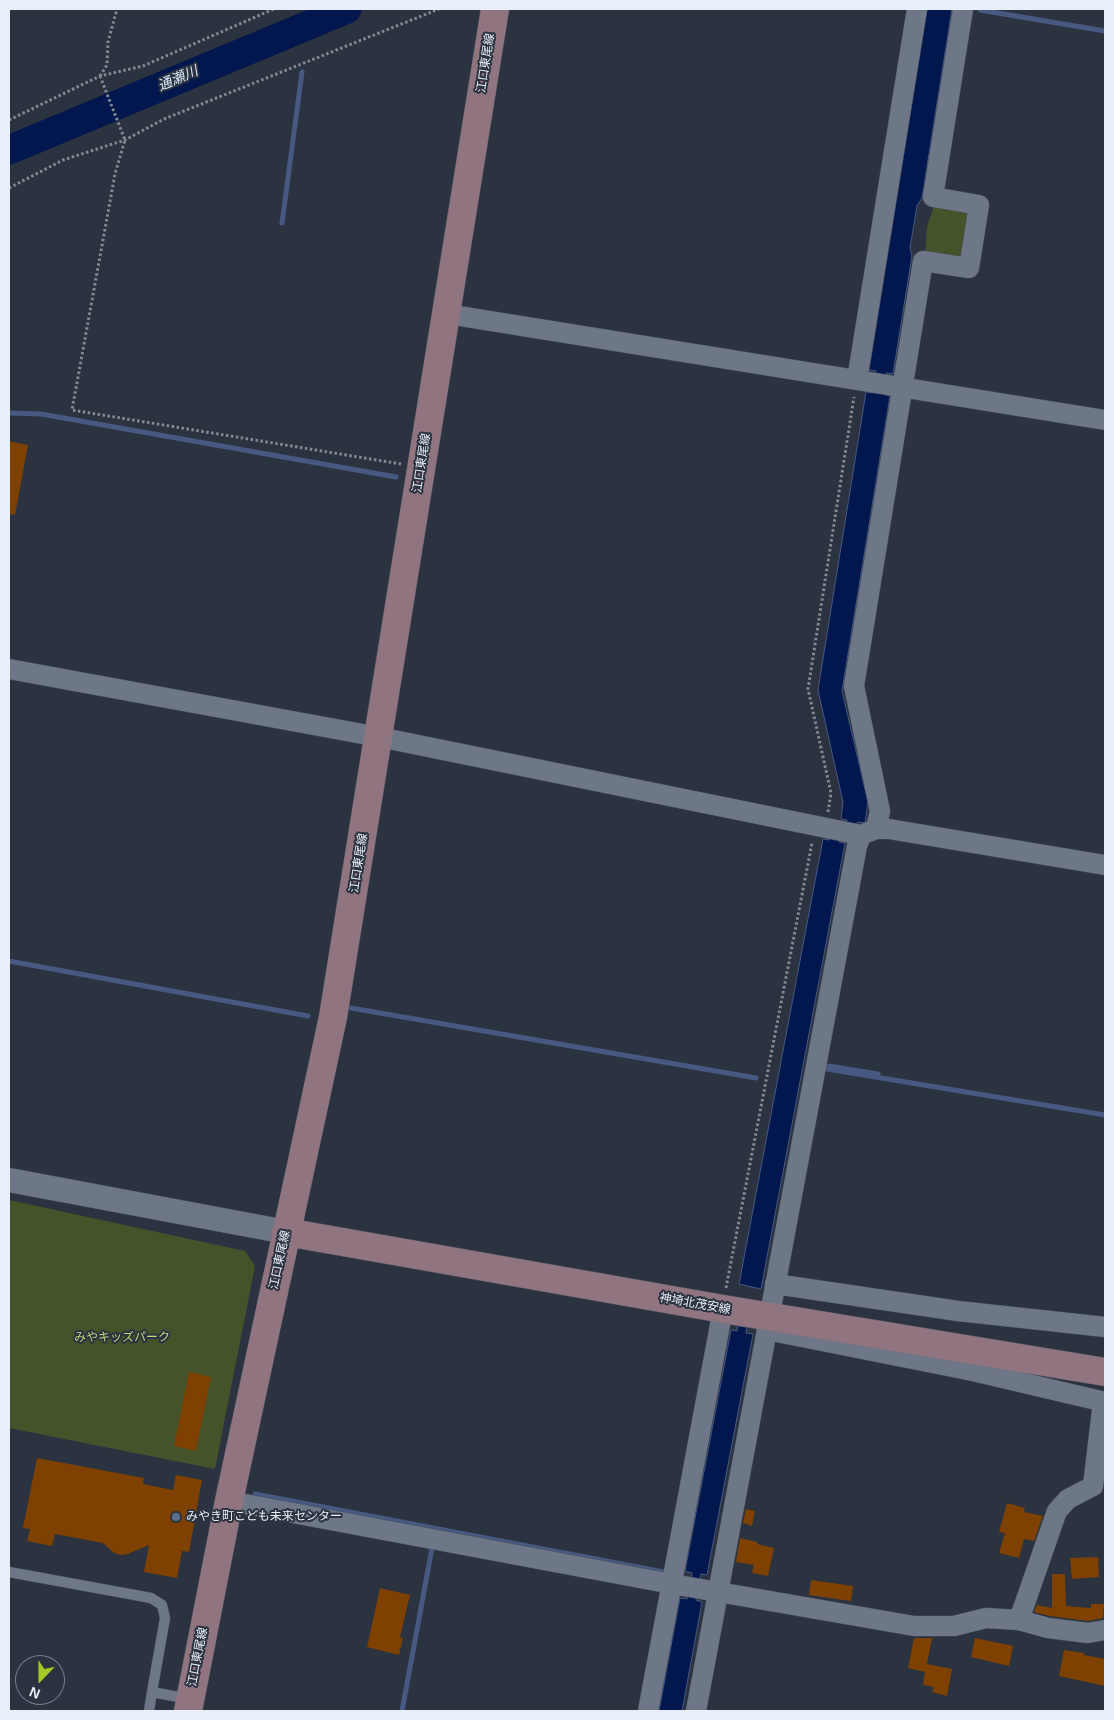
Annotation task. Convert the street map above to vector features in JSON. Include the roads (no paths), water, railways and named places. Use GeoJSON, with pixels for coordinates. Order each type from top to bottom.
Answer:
{"type":"FeatureCollection","features":[{"type":"Feature","properties":{"kind":"main road","name":"江口東尾線"},"geometry":{"type":"LineString","coordinates":[[189,1705],[229,1501],[333,1017],[495,9]]}},
{"type":"Feature","properties":{"kind":"main road","name":"神埼北茂安線"},"geometry":{"type":"LineString","coordinates":[[286,1232],[723,1309],[768,1323],[1105,1372]]}},
{"type":"Feature","properties":{"kind":"street"},"geometry":{"type":"LineString","coordinates":[[848,830],[880,811],[854,686],[879,383],[917,9]]}},
{"type":"Feature","properties":{"kind":"street"},"geometry":{"type":"LineString","coordinates":[[879,383],[923,260],[969,268],[979,205],[933,197],[963,9]]}},
{"type":"Feature","properties":{"kind":"street"},"geometry":{"type":"LineString","coordinates":[[446,314],[1105,420]]}},
{"type":"Feature","properties":{"kind":"street"},"geometry":{"type":"LineString","coordinates":[[9,669],[379,738],[848,830],[889,829],[1105,864]]}},
{"type":"Feature","properties":{"kind":"street"},"geometry":{"type":"LineString","coordinates":[[648,1711],[695,1588],[768,1323],[855,855],[848,830]]}},
{"type":"Feature","properties":{"kind":"street"},"geometry":{"type":"LineString","coordinates":[[9,1180],[286,1232]]}},
{"type":"Feature","properties":{"kind":"street"},"geometry":{"type":"LineString","coordinates":[[775,1284],[958,1311],[1105,1327]]}},
{"type":"Feature","properties":{"kind":"street"},"geometry":{"type":"LineString","coordinates":[[696,1711],[695,1588],[723,1309]]}},
{"type":"Feature","properties":{"kind":"street"},"geometry":{"type":"LineString","coordinates":[[768,1323],[1104,1402],[1093,1486],[1068,1499],[1057,1511],[1019,1620]]}},
{"type":"Feature","properties":{"kind":"street"},"geometry":{"type":"LineString","coordinates":[[229,1501],[695,1588],[914,1626],[954,1626],[986,1618],[1019,1620],[1048,1628],[1088,1632],[1105,1630]]}},
{"type":"Feature","properties":{"kind":"lane"},"geometry":{"type":"LineString","coordinates":[[9,1572],[151,1598],[162,1605],[166,1618],[149,1711]]}},
{"type":"Feature","properties":{"kind":"lane"},"geometry":{"type":"LineString","coordinates":[[152,1692],[189,1705]]}},
{"type":"Feature","properties":{"kind":"waterway","name":"通瀬川"},"geometry":{"type":"LineString","coordinates":[[9,150],[347,9]]}},
{"type":"Feature","properties":{"kind":"waterway"},"geometry":{"type":"LineString","coordinates":[[980,10],[1105,31]]}},
{"type":"Feature","properties":{"kind":"waterway"},"geometry":{"type":"LineString","coordinates":[[282,223],[302,72]]}},
{"type":"Feature","properties":{"kind":"waterway"},"geometry":{"type":"LineString","coordinates":[[9,413],[41,414],[396,477]]}},
{"type":"Feature","properties":{"kind":"waterway"},"geometry":{"type":"LineString","coordinates":[[9,961],[308,1016]]}},
{"type":"Feature","properties":{"kind":"waterway"},"geometry":{"type":"LineString","coordinates":[[351,1008],[756,1078]]}},
{"type":"Feature","properties":{"kind":"waterway"},"geometry":{"type":"LineString","coordinates":[[829,1066],[878,1074]]}},
{"type":"Feature","properties":{"kind":"waterway"},"geometry":{"type":"LineString","coordinates":[[827,1069],[1105,1115]]}},
{"type":"Feature","properties":{"kind":"waterway"},"geometry":{"type":"LineString","coordinates":[[255,1494],[664,1572]]}},
{"type":"Feature","properties":{"kind":"waterway"},"geometry":{"type":"LineString","coordinates":[[402,1711],[432,1548]]}},
{"type":"Feature","properties":{"kind":"place","name":"みやき町こども未来センター"},"geometry":{"type":"Point","coordinates":[176,1517]}},
{"type":"Feature","properties":{"kind":"park label","name":"みやキッズパーク"},"geometry":{"type":"Point","coordinates":[122,1338]}}]}
